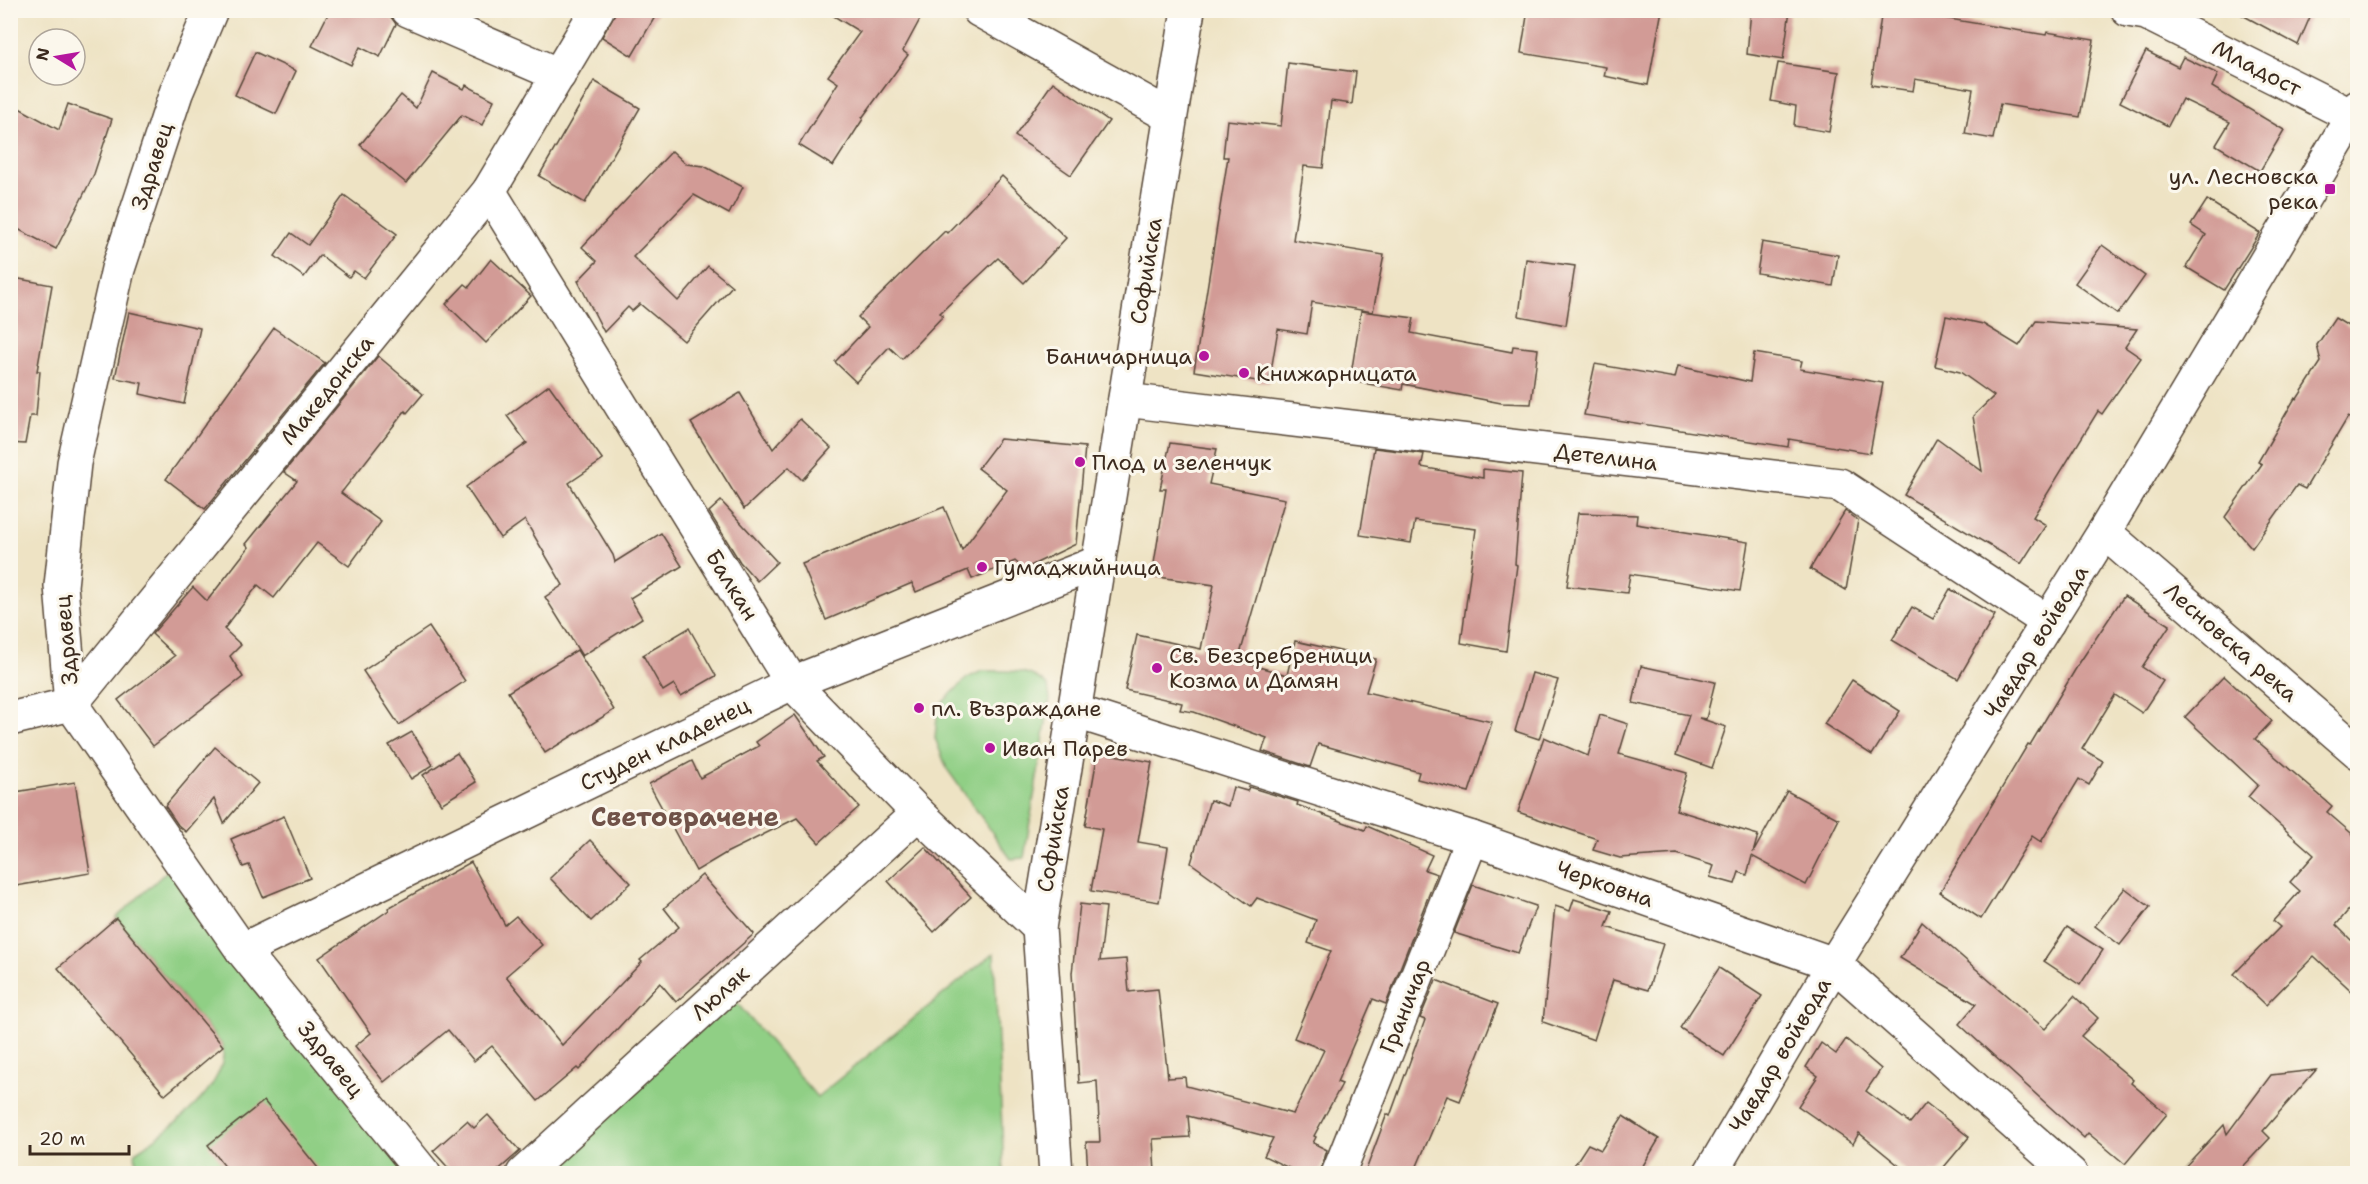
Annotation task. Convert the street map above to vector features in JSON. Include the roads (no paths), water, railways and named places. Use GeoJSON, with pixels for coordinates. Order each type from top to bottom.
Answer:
{"type":"FeatureCollection","features":[{"type":"Feature","properties":{"kind":"street","name":"Здравец"},"geometry":{"type":"LineString","coordinates":[[211,10],[176,93],[118,269],[74,463],[61,586],[71,704],[242,950],[424,1173]]}},
{"type":"Feature","properties":{"kind":"street"},"geometry":{"type":"LineString","coordinates":[[408,10],[559,75]]}},
{"type":"Feature","properties":{"kind":"street","name":"Македонска"},"geometry":{"type":"LineString","coordinates":[[71,704],[489,191],[597,10]]}},
{"type":"Feature","properties":{"kind":"street"},"geometry":{"type":"LineString","coordinates":[[978,10],[1170,116]]}},
{"type":"Feature","properties":{"kind":"street","name":"Софийска"},"geometry":{"type":"LineString","coordinates":[[1056,1173],[1039,928],[1188,10]]}},
{"type":"Feature","properties":{"kind":"street","name":"Младост"},"geometry":{"type":"LineString","coordinates":[[2128,10],[2146,13],[2355,112]]}},
{"type":"Feature","properties":{"kind":"street","name":"Чавдар войвода"},"geometry":{"type":"LineString","coordinates":[[1710,1173],[1834,964],[2104,532],[2355,112]]}},
{"type":"Feature","properties":{"kind":"street","name":"Балкан"},"geometry":{"type":"LineString","coordinates":[[489,191],[792,683],[918,813],[1039,928]]}},
{"type":"Feature","properties":{"kind":"street","name":"Детелина"},"geometry":{"type":"LineString","coordinates":[[1125,400],[1840,485],[2048,622]]}},
{"type":"Feature","properties":{"kind":"street","name":"Лесновска река"},"geometry":{"type":"LineString","coordinates":[[2104,532],[2358,752]]}},
{"type":"Feature","properties":{"kind":"street","name":"Студен кладенец"},"geometry":{"type":"LineString","coordinates":[[242,950],[792,683],[1099,562]]}},
{"type":"Feature","properties":{"kind":"street"},"geometry":{"type":"LineString","coordinates":[[10,719],[71,704]]}},
{"type":"Feature","properties":{"kind":"street","name":"Черковна"},"geometry":{"type":"LineString","coordinates":[[1074,711],[1472,838],[1834,964],[2071,1173]]}},
{"type":"Feature","properties":{"kind":"street","name":"Люляк"},"geometry":{"type":"LineString","coordinates":[[523,1173],[918,813]]}},
{"type":"Feature","properties":{"kind":"street","name":"Граничар"},"geometry":{"type":"LineString","coordinates":[[1338,1173],[1472,838]]}},
{"type":"Feature","properties":{"kind":"place","name":"ул. Лесновска река"},"geometry":{"type":"Point","coordinates":[2330,189]}},
{"type":"Feature","properties":{"kind":"place","name":"Баничарница"},"geometry":{"type":"Point","coordinates":[1204,356]}},
{"type":"Feature","properties":{"kind":"place","name":"Книжарницата"},"geometry":{"type":"Point","coordinates":[1244,373]}},
{"type":"Feature","properties":{"kind":"place","name":"Плод и зеленчук"},"geometry":{"type":"Point","coordinates":[1080,462]}},
{"type":"Feature","properties":{"kind":"place","name":"Гумаджийница"},"geometry":{"type":"Point","coordinates":[982,567]}},
{"type":"Feature","properties":{"kind":"place","name":"Св. Безсребреници Козма и Дамян"},"geometry":{"type":"Point","coordinates":[1157,668]}},
{"type":"Feature","properties":{"kind":"place","name":"пл. Възраждане"},"geometry":{"type":"Point","coordinates":[919,708]}},
{"type":"Feature","properties":{"kind":"place","name":"Иван Парев"},"geometry":{"type":"Point","coordinates":[990,748]}},
{"type":"Feature","properties":{"kind":"district","name":"Световрачене"},"geometry":{"type":"Point","coordinates":[685,816]}}]}
